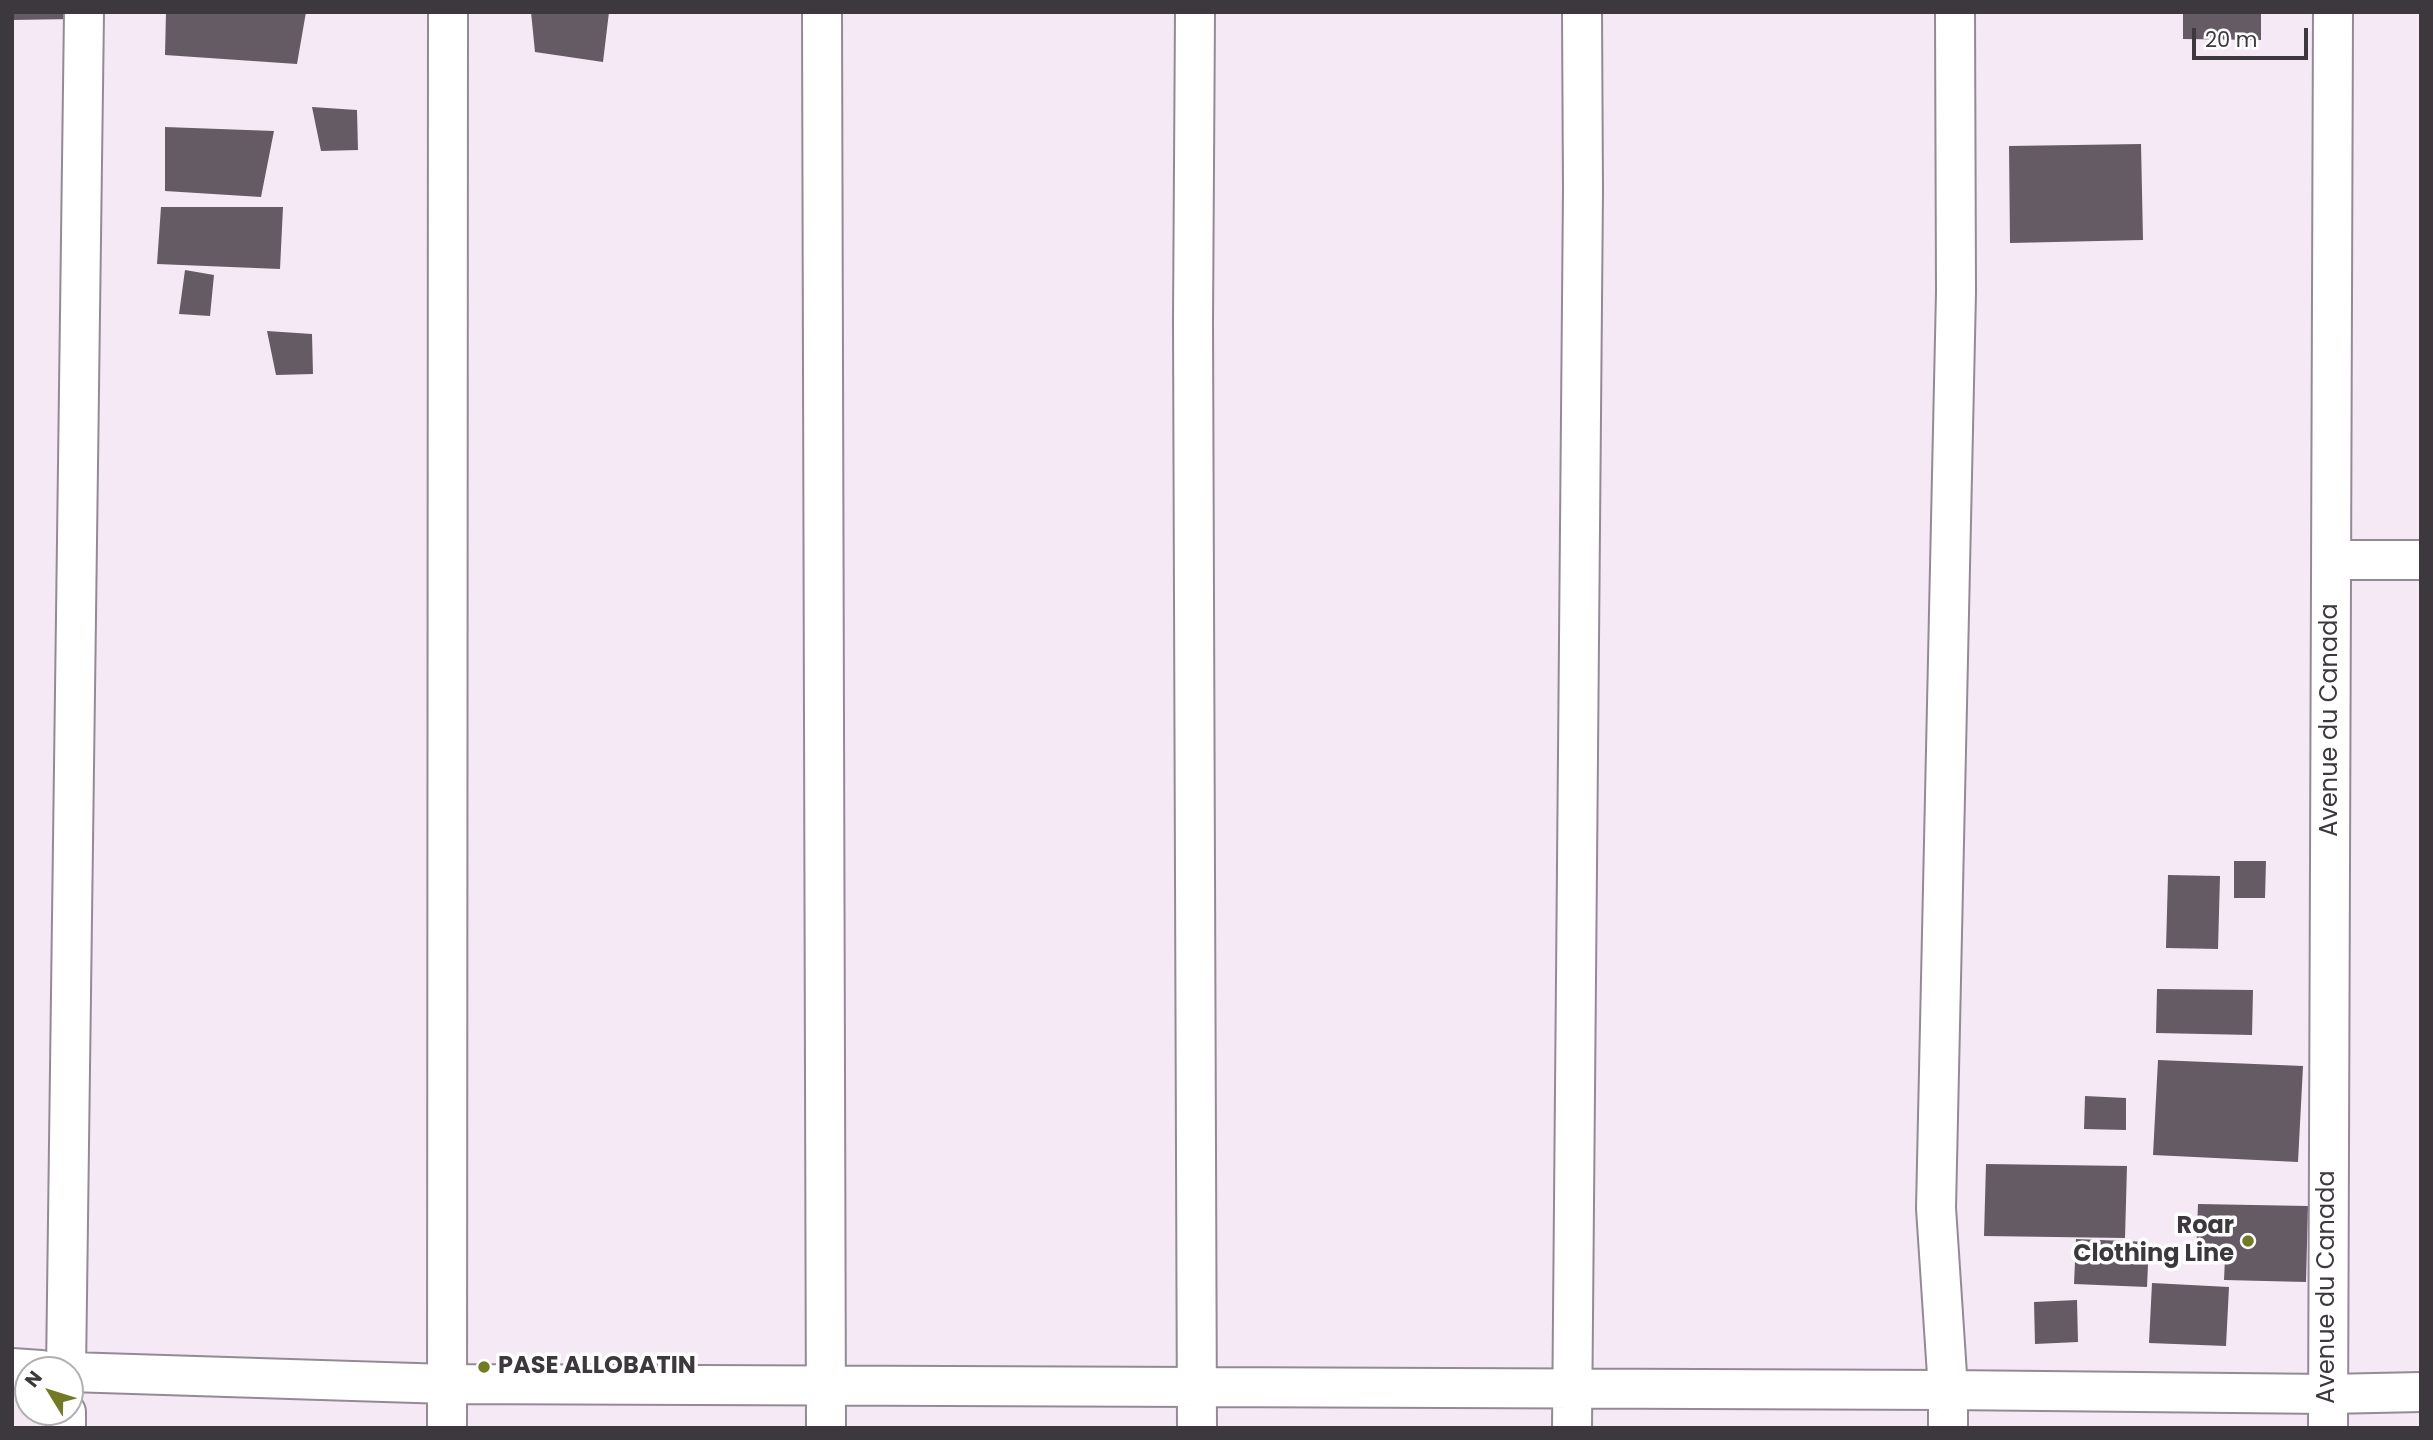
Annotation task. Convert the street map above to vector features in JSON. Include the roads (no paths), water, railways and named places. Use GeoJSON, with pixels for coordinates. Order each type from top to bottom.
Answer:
{"type":"FeatureCollection","features":[{"type":"Feature","properties":{"kind":"street"},"geometry":{"type":"LineString","coordinates":[[68,1356],[84,12]]}},
{"type":"Feature","properties":{"kind":"street"},"geometry":{"type":"LineString","coordinates":[[447,1428],[448,12]]}},
{"type":"Feature","properties":{"kind":"street"},"geometry":{"type":"LineString","coordinates":[[822,12],[826,1428]]}},
{"type":"Feature","properties":{"kind":"street"},"geometry":{"type":"LineString","coordinates":[[1195,12],[1193,320],[1197,1428]]}},
{"type":"Feature","properties":{"kind":"street"},"geometry":{"type":"LineString","coordinates":[[1572,1428],[1583,190],[1582,12]]}},
{"type":"Feature","properties":{"kind":"street"},"geometry":{"type":"LineString","coordinates":[[1948,1428],[1936,1208],[1956,306],[1955,12]]}},
{"type":"Feature","properties":{"kind":"street","name":"Avenue du Canada"},"geometry":{"type":"LineString","coordinates":[[2328,1411],[2333,12]]}},
{"type":"Feature","properties":{"kind":"street"},"geometry":{"type":"LineString","coordinates":[[2332,560],[2421,560]]}},
{"type":"Feature","properties":{"kind":"street"},"geometry":{"type":"LineString","coordinates":[[84,1372],[447,1384],[1948,1390],[2328,1411],[2421,1392]]}},
{"type":"Feature","properties":{"kind":"place","name":"Roar Clothing Line"},"geometry":{"type":"Point","coordinates":[2248,1241]}},
{"type":"Feature","properties":{"kind":"place","name":"PASE ALLOBATIN"},"geometry":{"type":"Point","coordinates":[484,1367]}}]}
